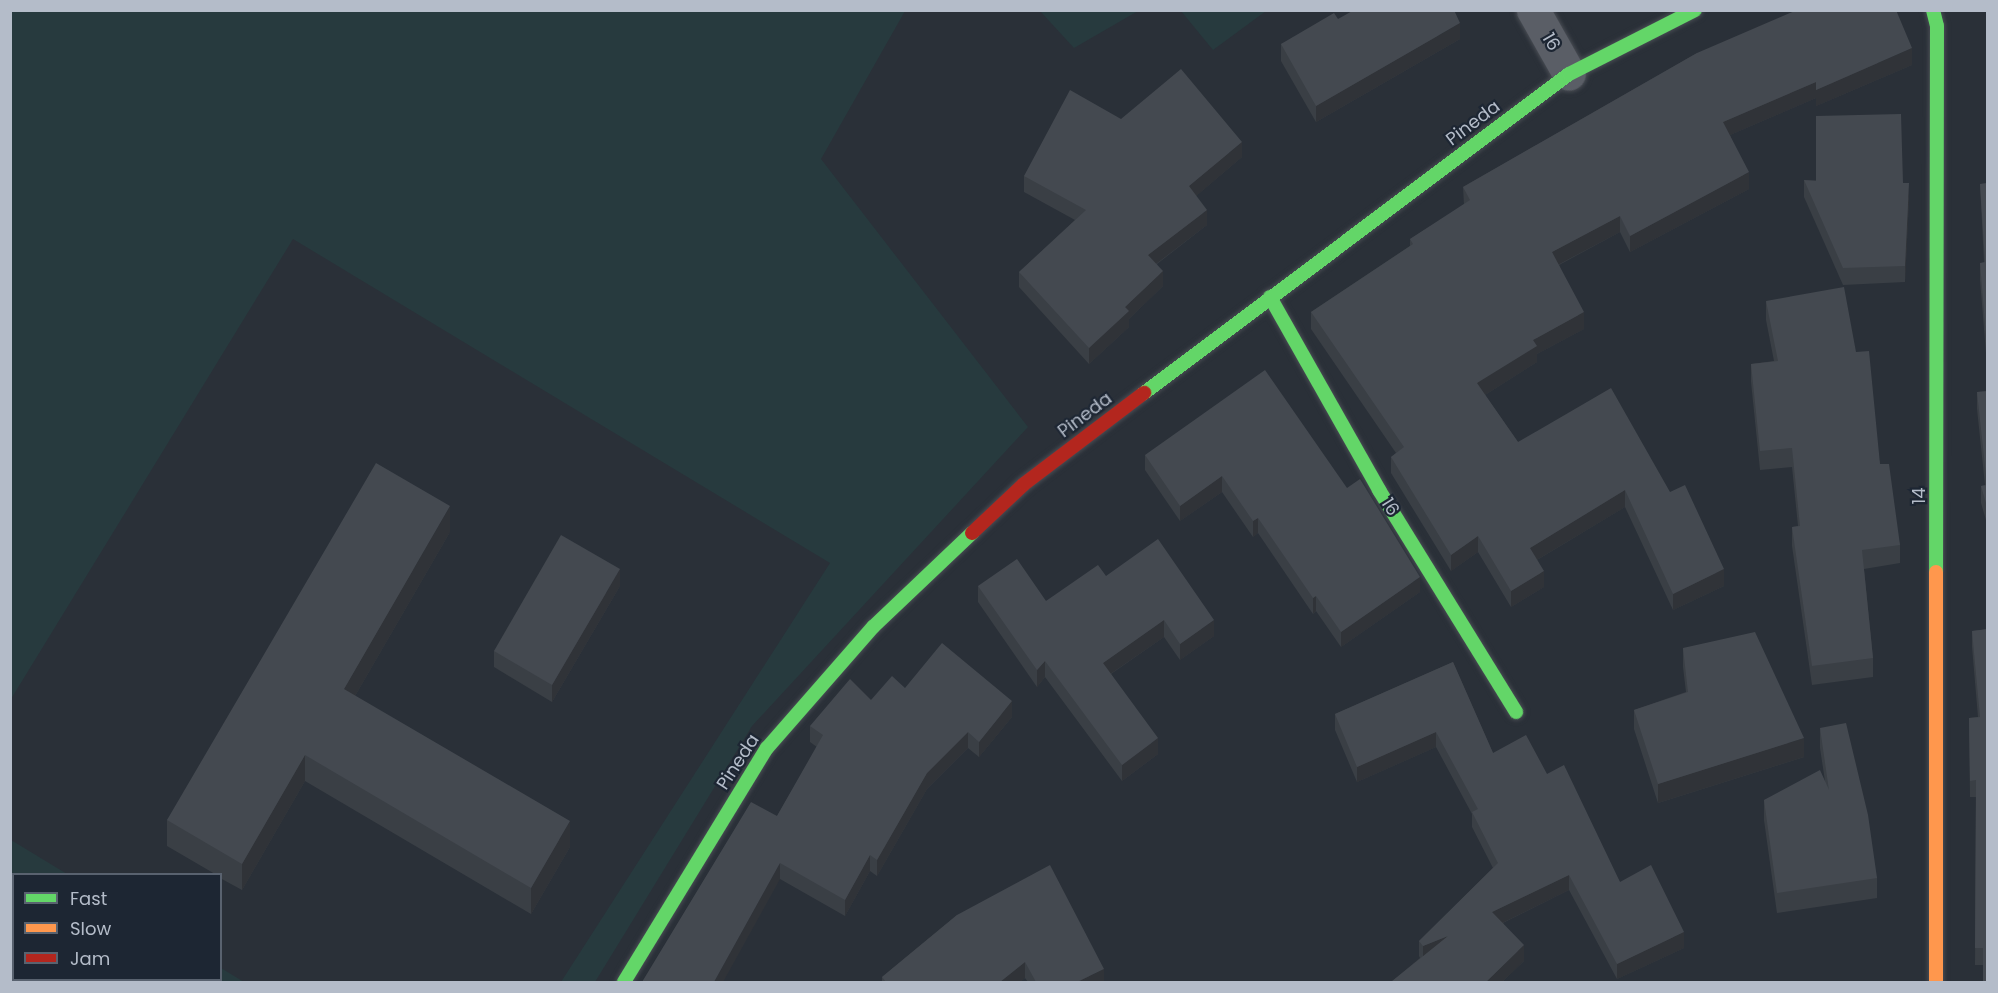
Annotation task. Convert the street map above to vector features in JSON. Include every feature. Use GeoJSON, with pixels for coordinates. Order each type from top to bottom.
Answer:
{"type":"FeatureCollection","features":[{"type":"Feature","properties":{"kind":"street","name":"16"},"geometry":{"type":"LineString","coordinates":[[1533,10],[1569,74]]}},
{"type":"Feature","properties":{"kind":"street","name":"Pineda"},"geometry":{"type":"LineString","coordinates":[[624,982],[766,748],[873,627],[1024,484],[1569,74],[1695,10]]}},
{"type":"Feature","properties":{"kind":"street","name":"14"},"geometry":{"type":"LineString","coordinates":[[1933,10],[1937,26],[1936,982]]}},
{"type":"Feature","properties":{"kind":"street","name":"16"},"geometry":{"type":"LineString","coordinates":[[1270,297],[1379,490],[1516,712]]}},
{"type":"Feature","properties":{"kind":"green space"},"geometry":{"type":"Polygon","coordinates":[[[11,10],[905,11],[821,159],[1028,427],[752,726],[595,982],[561,982],[830,563],[293,239],[11,699],[11,10]]]}},
{"type":"Feature","properties":{"kind":"green space"},"geometry":{"type":"Polygon","coordinates":[[[1040,11],[1138,11],[1074,48],[1040,11]]]}},
{"type":"Feature","properties":{"kind":"green space"},"geometry":{"type":"Polygon","coordinates":[[[1181,11],[1266,11],[1213,50],[1181,11]]]}},
{"type":"Feature","properties":{"kind":"green space"},"geometry":{"type":"Polygon","coordinates":[[[11,840],[65,873],[12,873],[12,902],[11,840]]]}},
{"type":"Feature","properties":{"kind":"green space"},"geometry":{"type":"Polygon","coordinates":[[[222,969],[244,982],[141,981],[222,981],[222,969]]]}},
{"type":"Feature","properties":{"kind":"building"},"geometry":{"type":"Polygon","coordinates":[[[1354,10],[1454,10],[1460,23],[1316,106],[1281,44],[1334,13],[1338,19],[1354,10]]]}},
{"type":"Feature","properties":{"kind":"building"},"geometry":{"type":"Polygon","coordinates":[[[1797,10],[1896,10],[1912,48],[1816,90],[1816,82],[1723,122],[1749,172],[1630,236],[1620,216],[1552,252],[1584,312],[1533,340],[1537,346],[1477,383],[1518,442],[1611,388],[1670,492],[1685,485],[1724,569],[1673,594],[1625,490],[1530,548],[1544,571],[1511,591],[1478,536],[1451,555],[1391,457],[1404,447],[1311,312],[1413,244],[1410,239],[1470,200],[1463,187],[1697,53],[1797,10]]]}},
{"type":"Feature","properties":{"kind":"building"},"geometry":{"type":"Polygon","coordinates":[[[1181,69],[1242,142],[1189,186],[1207,210],[1148,255],[1163,271],[1125,307],[1129,311],[1089,348],[1019,272],[1086,210],[1024,176],[1070,90],[1121,119],[1181,69]]]}},
{"type":"Feature","properties":{"kind":"building"},"geometry":{"type":"Polygon","coordinates":[[[1901,114],[1903,183],[1909,183],[1905,266],[1843,268],[1804,180],[1816,181],[1816,116],[1901,114]]]}},
{"type":"Feature","properties":{"kind":"building"},"geometry":{"type":"Polygon","coordinates":[[[1988,183],[1988,361],[1980,263],[1985,262],[1980,184],[1988,183]]]}},
{"type":"Feature","properties":{"kind":"building"},"geometry":{"type":"Polygon","coordinates":[[[1844,287],[1856,352],[1869,351],[1880,464],[1889,464],[1900,545],[1862,550],[1873,658],[1812,666],[1792,527],[1800,526],[1792,448],[1760,451],[1751,364],[1778,361],[1766,301],[1844,287]]]}},
{"type":"Feature","properties":{"kind":"building"},"geometry":{"type":"Polygon","coordinates":[[[1265,370],[1347,488],[1360,479],[1420,577],[1341,632],[1316,596],[1313,598],[1258,518],[1253,521],[1222,476],[1180,506],[1145,455],[1265,370]]]}},
{"type":"Feature","properties":{"kind":"building"},"geometry":{"type":"Polygon","coordinates":[[[1988,391],[1988,510],[1981,486],[1987,485],[1977,392],[1988,391]]]}},
{"type":"Feature","properties":{"kind":"building"},"geometry":{"type":"Polygon","coordinates":[[[376,463],[450,506],[344,689],[570,821],[531,888],[305,755],[242,864],[167,820],[376,463]]]}},
{"type":"Feature","properties":{"kind":"building"},"geometry":{"type":"Polygon","coordinates":[[[561,535],[620,569],[552,685],[494,651],[561,535]]]}},
{"type":"Feature","properties":{"kind":"building"},"geometry":{"type":"Polygon","coordinates":[[[1158,539],[1214,620],[1180,644],[1164,620],[1103,663],[1158,738],[1122,765],[1045,661],[1037,670],[978,586],[1017,559],[1046,601],[1098,565],[1106,576],[1158,539]]]}},
{"type":"Feature","properties":{"kind":"building"},"geometry":{"type":"Polygon","coordinates":[[[1988,629],[1988,982],[1983,982],[1983,948],[1975,948],[1976,780],[1970,781],[1969,718],[1980,717],[1972,631],[1988,629]]]}},
{"type":"Feature","properties":{"kind":"building"},"geometry":{"type":"Polygon","coordinates":[[[1755,632],[1804,738],[1658,784],[1634,710],[1688,692],[1683,648],[1755,632]]]}},
{"type":"Feature","properties":{"kind":"building"},"geometry":{"type":"Polygon","coordinates":[[[942,643],[1012,701],[979,742],[968,732],[927,773],[877,860],[870,855],[845,900],[780,863],[714,982],[642,982],[751,802],[777,816],[823,735],[810,726],[850,679],[871,700],[892,676],[905,688],[942,643]]]}},
{"type":"Feature","properties":{"kind":"building"},"geometry":{"type":"Polygon","coordinates":[[[1453,662],[1493,753],[1526,735],[1547,774],[1564,765],[1620,882],[1651,865],[1684,932],[1617,964],[1569,875],[1492,912],[1524,945],[1486,982],[1391,982],[1448,936],[1423,946],[1419,941],[1498,863],[1472,812],[1478,809],[1436,732],[1357,767],[1335,714],[1453,662]]]}},
{"type":"Feature","properties":{"kind":"building"},"geometry":{"type":"Polygon","coordinates":[[[1846,723],[1868,815],[1877,878],[1777,893],[1764,800],[1820,770],[1829,790],[1820,728],[1846,723]]]}},
{"type":"Feature","properties":{"kind":"building"},"geometry":{"type":"Polygon","coordinates":[[[1050,865],[1104,969],[1077,982],[1036,982],[1025,962],[1000,982],[886,982],[882,977],[957,915],[1050,865]]]}},
{"type":"Feature","properties":{"kind":"traffic: fast"},"geometry":{"type":"LineString","coordinates":[[1144,393],[1569,74],[1695,10]]}},
{"type":"Feature","properties":{"kind":"traffic: fast"},"geometry":{"type":"LineString","coordinates":[[1933,10],[1937,26],[1936,572]]}},
{"type":"Feature","properties":{"kind":"traffic: fast"},"geometry":{"type":"LineString","coordinates":[[1270,297],[1379,490],[1516,712]]}},
{"type":"Feature","properties":{"kind":"traffic: fast"},"geometry":{"type":"LineString","coordinates":[[624,982],[767,748],[873,627],[972,533]]}},
{"type":"Feature","properties":{"kind":"traffic: slow"},"geometry":{"type":"LineString","coordinates":[[1936,572],[1936,982]]}},
{"type":"Feature","properties":{"kind":"traffic: jam"},"geometry":{"type":"LineString","coordinates":[[972,533],[1024,484],[1144,393]]}}]}
